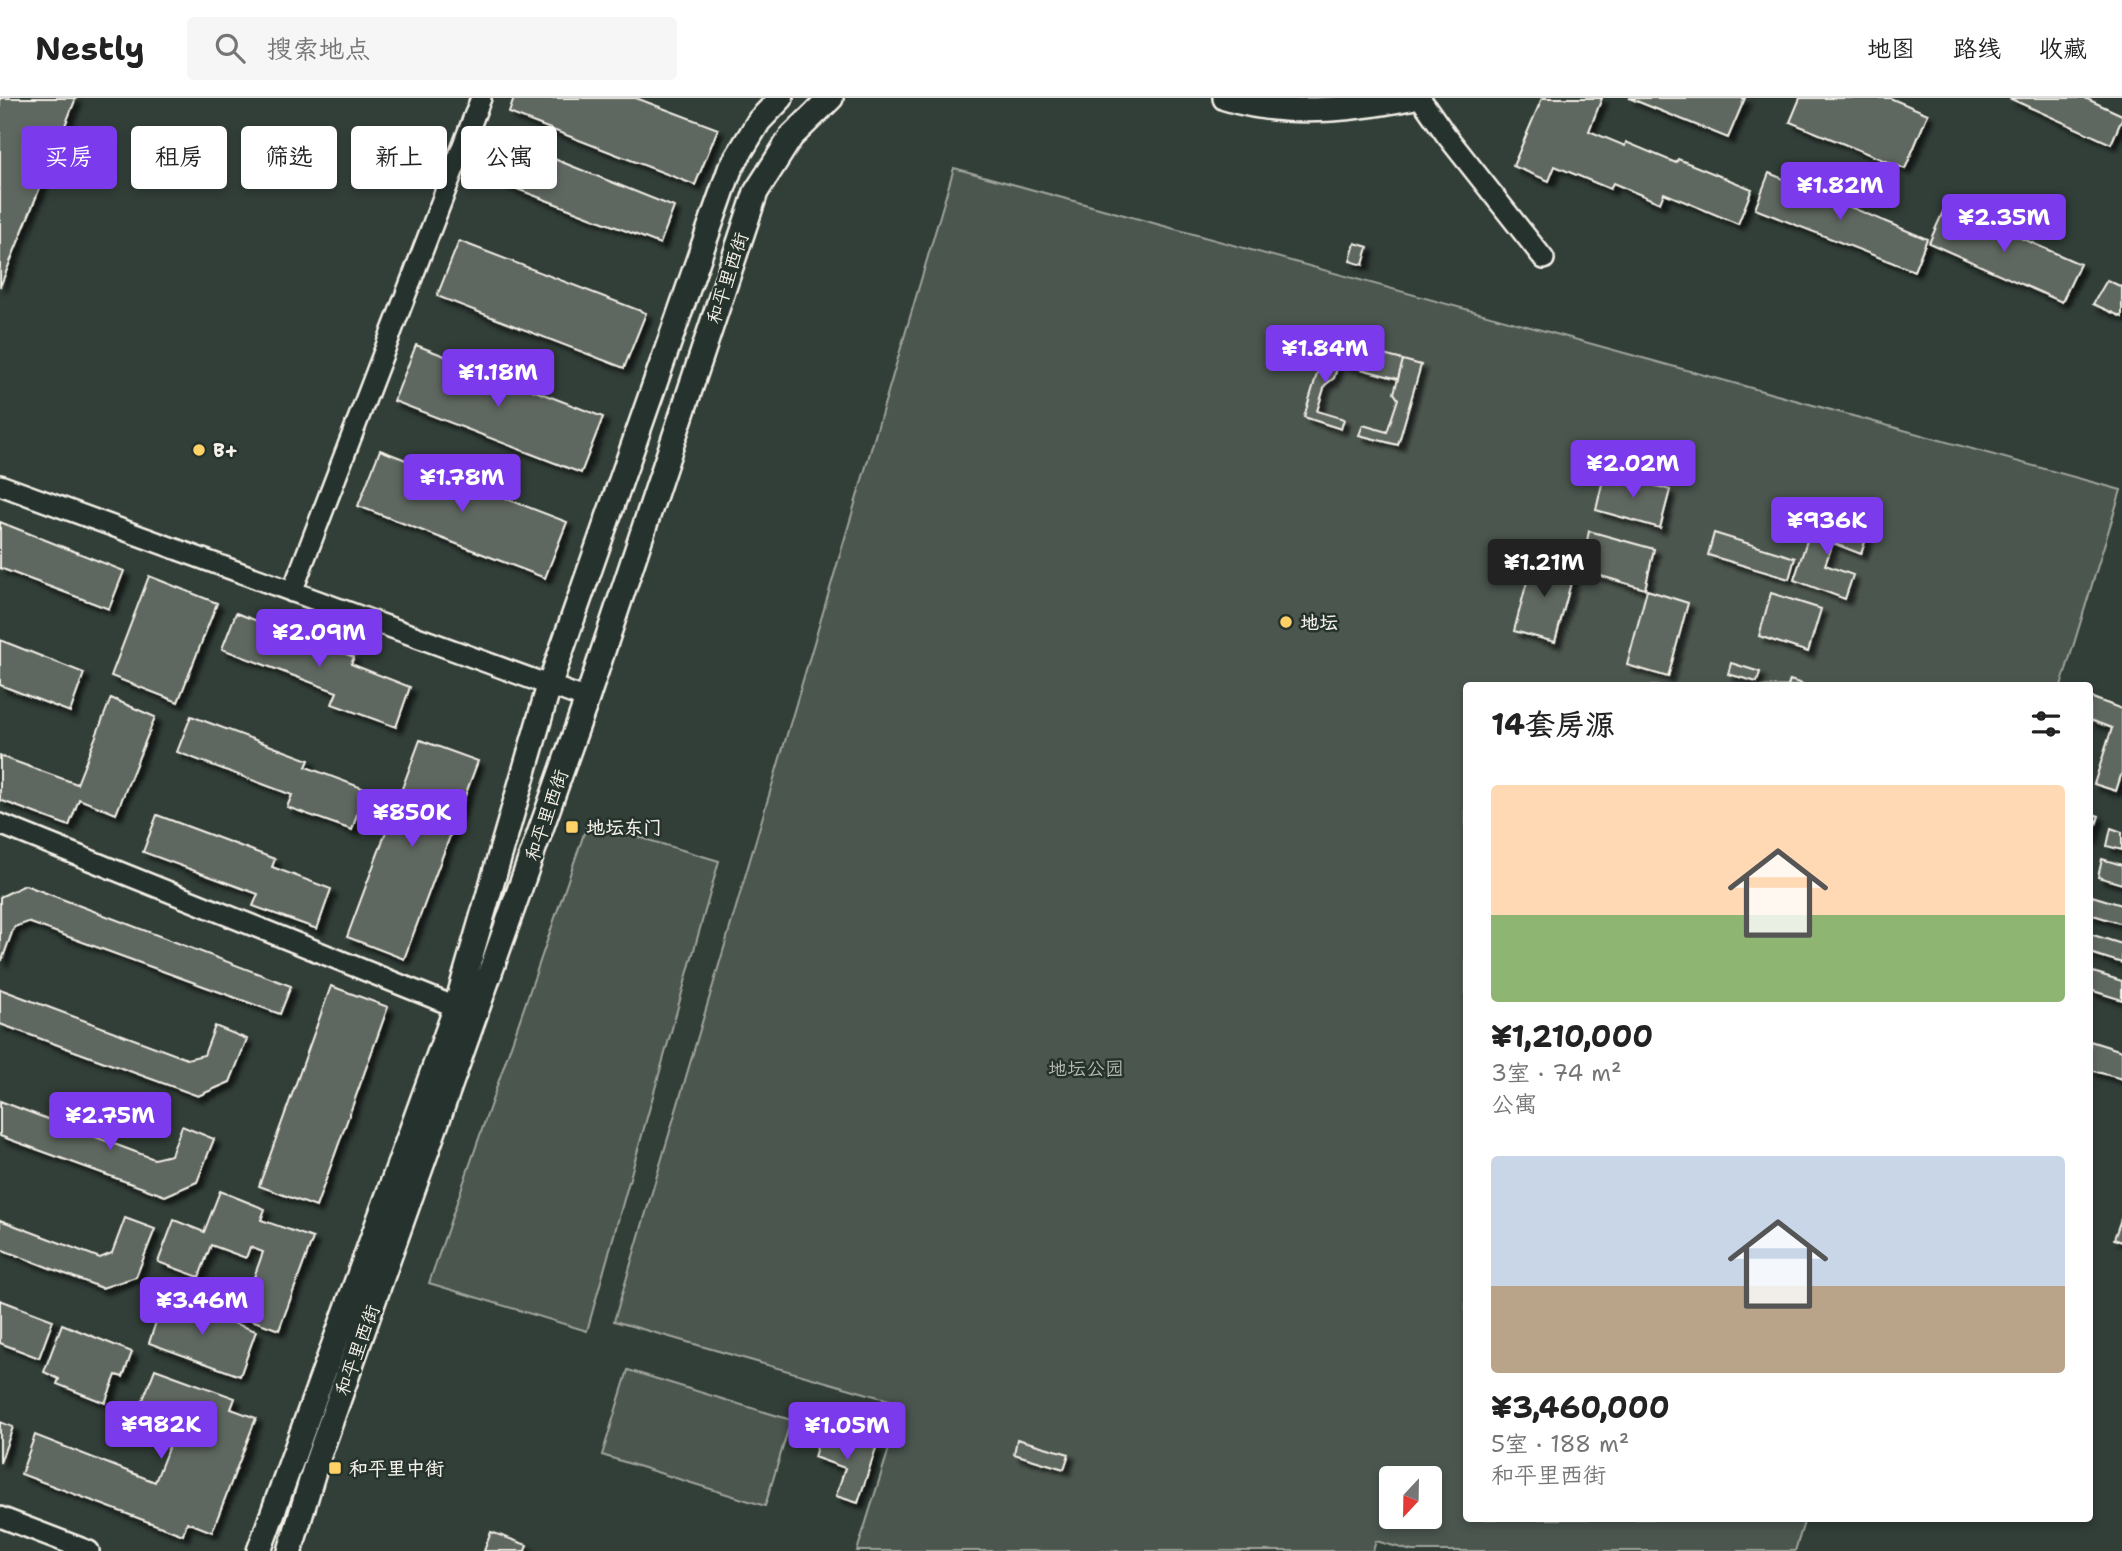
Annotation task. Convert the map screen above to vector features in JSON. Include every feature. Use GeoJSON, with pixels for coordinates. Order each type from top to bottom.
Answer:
{"type":"FeatureCollection","features":[{"type":"Feature","properties":{"kind":"main road","name":"和平里西街"},"geometry":{"type":"LineString","coordinates":[[259,1551],[456,1007],[550,685],[730,169],[759,121],[781,98]]}},
{"type":"Feature","properties":{"kind":"main road","name":"和平里西街"},"geometry":{"type":"LineString","coordinates":[[290,1551],[317,1461],[587,699],[756,192],[790,137],[831,98]]}},
{"type":"Feature","properties":{"kind":"main road"},"geometry":{"type":"LineString","coordinates":[[1225,98],[1243,104],[1306,110],[1380,104],[1410,98]]}},
{"type":"Feature","properties":{"kind":"street"},"geometry":{"type":"LineString","coordinates":[[292,592],[481,98]]}},
{"type":"Feature","properties":{"kind":"street"},"geometry":{"type":"LineString","coordinates":[[1420,98],[1544,259]]}},
{"type":"Feature","properties":{"kind":"street"},"geometry":{"type":"LineString","coordinates":[[0,485],[587,699]]}},
{"type":"Feature","properties":{"kind":"street"},"geometry":{"type":"LineString","coordinates":[[0,824],[456,1007]]}},
{"type":"Feature","properties":{"kind":"street"},"geometry":{"type":"LineString","coordinates":[[0,1517],[89,1551]]}},
{"type":"Feature","properties":{"kind":"green space","name":"地坛公园"},"geometry":{"type":"Polygon","coordinates":[[[954,168],[2121,490],[2062,682],[1463,682],[1463,1522],[1804,1522],[1795,1551],[1412,1551],[1376,1541],[1373,1551],[857,1551],[903,1404],[614,1321],[954,168]]]}},
{"type":"Feature","properties":{"kind":"green space"},"geometry":{"type":"Polygon","coordinates":[[[588,822],[719,861],[587,1331],[429,1283],[588,822]]]}},
{"type":"Feature","properties":{"kind":"green space"},"geometry":{"type":"Polygon","coordinates":[[[628,1370],[791,1420],[765,1506],[602,1455],[628,1370]]]}},
{"type":"Feature","properties":{"kind":"building"},"geometry":{"type":"Polygon","coordinates":[[[0,98],[76,98],[65,126],[21,126],[21,189],[39,189],[0,287],[0,98]]]}},
{"type":"Feature","properties":{"kind":"building"},"geometry":{"type":"Polygon","coordinates":[[[514,98],[636,98],[718,129],[695,185],[557,132],[557,126],[543,126],[509,113],[514,98]]]}},
{"type":"Feature","properties":{"kind":"building"},"geometry":{"type":"Polygon","coordinates":[[[1542,98],[1602,98],[1589,131],[1625,146],[1626,142],[1676,163],[1678,159],[1752,189],[1738,224],[1664,193],[1660,203],[1613,183],[1610,189],[1555,166],[1549,181],[1513,166],[1542,98]]]}},
{"type":"Feature","properties":{"kind":"building"},"geometry":{"type":"Polygon","coordinates":[[[1629,98],[1745,98],[1728,138],[1629,98]]]}},
{"type":"Feature","properties":{"kind":"building"},"geometry":{"type":"Polygon","coordinates":[[[1800,98],[1890,98],[1928,114],[1905,169],[1790,122],[1800,98]]]}},
{"type":"Feature","properties":{"kind":"building"},"geometry":{"type":"Polygon","coordinates":[[[2009,98],[2085,98],[2122,115],[2122,119],[2111,144],[2009,98]]]}},
{"type":"Feature","properties":{"kind":"building"},"geometry":{"type":"Polygon","coordinates":[[[557,160],[674,207],[660,244],[517,189],[557,189],[557,160]]]}},
{"type":"Feature","properties":{"kind":"building"},"geometry":{"type":"Polygon","coordinates":[[[1769,173],[1927,239],[1914,271],[1755,209],[1769,173]]]}},
{"type":"Feature","properties":{"kind":"building"},"geometry":{"type":"Polygon","coordinates":[[[1946,205],[2080,264],[2062,302],[1929,243],[1946,205]]]}},
{"type":"Feature","properties":{"kind":"building"},"geometry":{"type":"Polygon","coordinates":[[[459,241],[646,313],[624,368],[437,296],[459,241]]]}},
{"type":"Feature","properties":{"kind":"building"},"geometry":{"type":"Polygon","coordinates":[[[1355,243],[1368,247],[1363,265],[1350,261],[1355,243]]]}},
{"type":"Feature","properties":{"kind":"building"},"geometry":{"type":"Polygon","coordinates":[[[2107,280],[2122,287],[2122,317],[2093,304],[2107,280]]]}},
{"type":"Feature","properties":{"kind":"building"},"geometry":{"type":"Polygon","coordinates":[[[1327,340],[1344,345],[1334,378],[1325,385],[1317,411],[1344,419],[1341,429],[1304,417],[1327,340]]]}},
{"type":"Feature","properties":{"kind":"building"},"geometry":{"type":"Polygon","coordinates":[[[416,345],[603,417],[581,473],[394,401],[416,345]]]}},
{"type":"Feature","properties":{"kind":"building"},"geometry":{"type":"Polygon","coordinates":[[[1344,345],[1403,360],[1398,379],[1339,363],[1344,345]]]}},
{"type":"Feature","properties":{"kind":"building"},"geometry":{"type":"Polygon","coordinates":[[[1403,360],[1421,365],[1398,445],[1359,435],[1363,425],[1387,432],[1398,399],[1394,393],[1403,360]]]}},
{"type":"Feature","properties":{"kind":"building"},"geometry":{"type":"Polygon","coordinates":[[[380,450],[567,522],[545,578],[358,506],[380,450]]]}},
{"type":"Feature","properties":{"kind":"building"},"geometry":{"type":"Polygon","coordinates":[[[1605,471],[1670,490],[1660,528],[1596,510],[1605,471]]]}},
{"type":"Feature","properties":{"kind":"building"},"geometry":{"type":"Polygon","coordinates":[[[1815,516],[1867,536],[1861,554],[1833,543],[1825,565],[1853,575],[1845,599],[1794,580],[1815,516]]]}},
{"type":"Feature","properties":{"kind":"building"},"geometry":{"type":"Polygon","coordinates":[[[0,522],[124,571],[109,609],[0,568],[0,522]]]}},
{"type":"Feature","properties":{"kind":"building"},"geometry":{"type":"Polygon","coordinates":[[[1589,531],[1654,549],[1645,589],[1581,570],[1589,531]]]}},
{"type":"Feature","properties":{"kind":"building"},"geometry":{"type":"Polygon","coordinates":[[[1714,533],[1795,558],[1789,579],[1708,555],[1714,533]]]}},
{"type":"Feature","properties":{"kind":"building"},"geometry":{"type":"Polygon","coordinates":[[[1534,555],[1575,568],[1555,642],[1514,631],[1534,555]]]}},
{"type":"Feature","properties":{"kind":"building"},"geometry":{"type":"Polygon","coordinates":[[[149,576],[217,603],[178,702],[111,676],[149,576]]]}},
{"type":"Feature","properties":{"kind":"building"},"geometry":{"type":"Polygon","coordinates":[[[1647,590],[1688,603],[1668,677],[1627,665],[1647,590]]]}},
{"type":"Feature","properties":{"kind":"building"},"geometry":{"type":"Polygon","coordinates":[[[1771,593],[1821,609],[1808,652],[1759,636],[1771,593]]]}},
{"type":"Feature","properties":{"kind":"building"},"geometry":{"type":"Polygon","coordinates":[[[236,613],[354,657],[351,664],[410,687],[396,727],[332,704],[337,692],[222,649],[236,613]]]}},
{"type":"Feature","properties":{"kind":"building"},"geometry":{"type":"Polygon","coordinates":[[[0,640],[84,673],[70,712],[0,685],[0,640]]]}},
{"type":"Feature","properties":{"kind":"building"},"geometry":{"type":"Polygon","coordinates":[[[1731,663],[1760,672],[1757,682],[1728,674],[1731,663]]]}},
{"type":"Feature","properties":{"kind":"building"},"geometry":{"type":"Polygon","coordinates":[[[111,698],[155,717],[116,814],[79,799],[69,826],[0,800],[0,756],[77,784],[111,698]]]}},
{"type":"Feature","properties":{"kind":"building"},"geometry":{"type":"Polygon","coordinates":[[[2093,698],[2122,709],[2122,772],[2116,791],[2094,784],[2112,728],[2093,721],[2093,698]]]}},
{"type":"Feature","properties":{"kind":"building"},"geometry":{"type":"Polygon","coordinates":[[[191,716],[309,760],[306,767],[365,789],[352,830],[287,807],[292,795],[177,752],[191,716]]]}},
{"type":"Feature","properties":{"kind":"building"},"geometry":{"type":"Polygon","coordinates":[[[420,740],[478,761],[404,959],[347,937],[420,740]]]}},
{"type":"Feature","properties":{"kind":"building"},"geometry":{"type":"Polygon","coordinates":[[[2093,814],[2099,816],[2093,834],[2093,814]]]}},
{"type":"Feature","properties":{"kind":"building"},"geometry":{"type":"Polygon","coordinates":[[[157,815],[275,859],[272,867],[331,889],[317,929],[253,906],[258,894],[143,852],[157,815]]]}},
{"type":"Feature","properties":{"kind":"building"},"geometry":{"type":"Polygon","coordinates":[[[2111,828],[2122,832],[2122,850],[2107,846],[2111,828]]]}},
{"type":"Feature","properties":{"kind":"building"},"geometry":{"type":"Polygon","coordinates":[[[2102,859],[2122,865],[2122,884],[2098,877],[2102,859]]]}},
{"type":"Feature","properties":{"kind":"building"},"geometry":{"type":"Polygon","coordinates":[[[25,885],[291,986],[280,1014],[28,922],[14,927],[2,960],[0,959],[0,897],[25,885]]]}},
{"type":"Feature","properties":{"kind":"building"},"geometry":{"type":"Polygon","coordinates":[[[2093,896],[2122,905],[2122,924],[2093,915],[2093,896]]]}},
{"type":"Feature","properties":{"kind":"building"},"geometry":{"type":"Polygon","coordinates":[[[2093,935],[2122,944],[2122,963],[2093,954],[2093,935]]]}},
{"type":"Feature","properties":{"kind":"building"},"geometry":{"type":"Polygon","coordinates":[[[2093,972],[2122,981],[2122,1000],[2093,991],[2093,972]]]}},
{"type":"Feature","properties":{"kind":"building"},"geometry":{"type":"Polygon","coordinates":[[[331,986],[388,1007],[316,1207],[259,1186],[331,986]]]}},
{"type":"Feature","properties":{"kind":"building"},"geometry":{"type":"Polygon","coordinates":[[[0,989],[187,1059],[204,1055],[215,1026],[247,1039],[230,1082],[198,1096],[0,1024],[0,989]]]}},
{"type":"Feature","properties":{"kind":"building"},"geometry":{"type":"Polygon","coordinates":[[[2093,1042],[2122,1051],[2122,1079],[2093,1071],[2093,1042]]]}},
{"type":"Feature","properties":{"kind":"building"},"geometry":{"type":"Polygon","coordinates":[[[0,1101],[154,1159],[171,1155],[182,1126],[214,1139],[197,1182],[165,1196],[0,1136],[0,1101]]]}},
{"type":"Feature","properties":{"kind":"building"},"geometry":{"type":"Polygon","coordinates":[[[220,1191],[265,1209],[261,1220],[313,1238],[279,1330],[240,1316],[263,1252],[250,1247],[246,1258],[211,1245],[199,1277],[158,1262],[174,1220],[204,1232],[220,1191]]]}},
{"type":"Feature","properties":{"kind":"building"},"geometry":{"type":"Polygon","coordinates":[[[2122,1216],[2122,1242],[2114,1239],[2122,1216]]]}},
{"type":"Feature","properties":{"kind":"building"},"geometry":{"type":"Polygon","coordinates":[[[125,1218],[155,1229],[136,1277],[102,1288],[0,1249],[0,1220],[100,1258],[112,1253],[125,1218]]]}},
{"type":"Feature","properties":{"kind":"building"},"geometry":{"type":"Polygon","coordinates":[[[164,1298],[256,1331],[240,1376],[149,1343],[164,1298]]]}},
{"type":"Feature","properties":{"kind":"building"},"geometry":{"type":"Polygon","coordinates":[[[0,1300],[53,1320],[39,1358],[0,1343],[0,1300]]]}},
{"type":"Feature","properties":{"kind":"building"},"geometry":{"type":"Polygon","coordinates":[[[62,1324],[132,1352],[123,1377],[116,1375],[105,1403],[57,1384],[59,1379],[44,1372],[62,1324]]]}},
{"type":"Feature","properties":{"kind":"building"},"geometry":{"type":"Polygon","coordinates":[[[155,1369],[235,1398],[231,1409],[256,1418],[212,1532],[187,1522],[183,1535],[21,1474],[35,1435],[155,1482],[179,1420],[141,1405],[155,1369]]]}},
{"type":"Feature","properties":{"kind":"building"},"geometry":{"type":"Polygon","coordinates":[[[0,1422],[13,1427],[0,1463],[0,1422]]]}},
{"type":"Feature","properties":{"kind":"building"},"geometry":{"type":"Polygon","coordinates":[[[822,1429],[876,1448],[858,1503],[836,1496],[845,1468],[814,1457],[822,1429]]]}},
{"type":"Feature","properties":{"kind":"building"},"geometry":{"type":"Polygon","coordinates":[[[1017,1439],[1069,1454],[1064,1469],[1014,1454],[1017,1439]]]}},
{"type":"Feature","properties":{"kind":"building"},"geometry":{"type":"Polygon","coordinates":[[[491,1532],[527,1545],[525,1551],[484,1551],[491,1532]]]}},
{"type":"Feature","properties":{"kind":"place","name":"B+"},"geometry":{"type":"Point","coordinates":[199,450]}},
{"type":"Feature","properties":{"kind":"place","name":"地坛"},"geometry":{"type":"Point","coordinates":[1286,622]}},
{"type":"Feature","properties":{"kind":"place","name":"地坛东门"},"geometry":{"type":"Point","coordinates":[572,827]}},
{"type":"Feature","properties":{"kind":"place","name":"和平里中街"},"geometry":{"type":"Point","coordinates":[335,1468]}}]}
